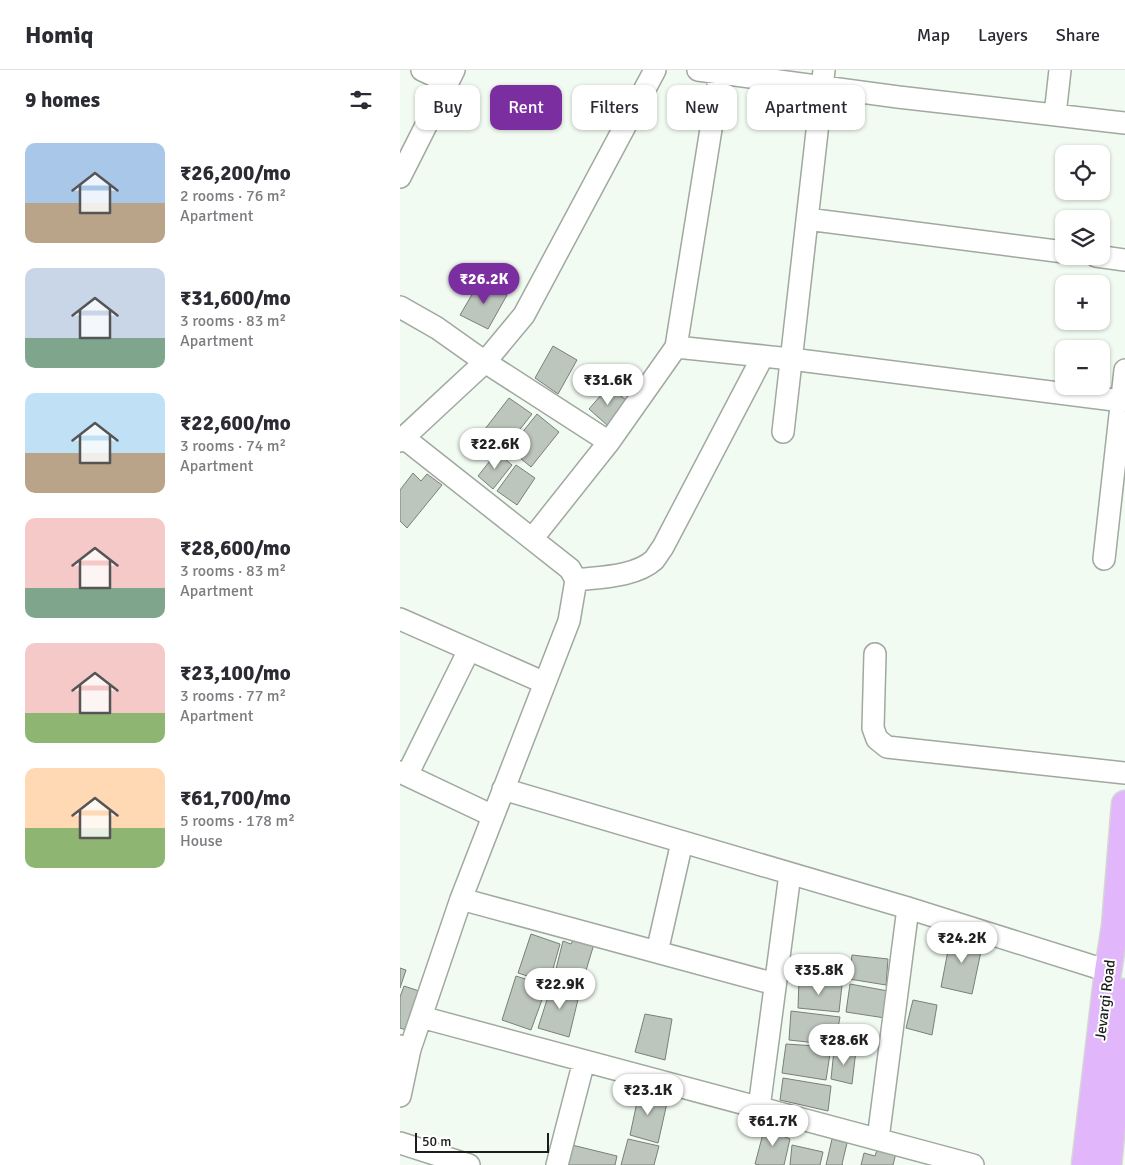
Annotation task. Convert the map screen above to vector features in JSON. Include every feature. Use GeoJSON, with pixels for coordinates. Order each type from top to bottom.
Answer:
{"type":"FeatureCollection","features":[{"type":"Feature","properties":{"kind":"main road","name":"Jevargi Road"},"geometry":{"type":"LineString","coordinates":[[1086,1165],[1108,971],[1115,926],[1125,804]]}},
{"type":"Feature","properties":{"kind":"main road"},"geometry":{"type":"LineString","coordinates":[[1108,1165],[1125,992]]}},
{"type":"Feature","properties":{"kind":"street"},"geometry":{"type":"LineString","coordinates":[[400,176],[451,76],[422,70]]}},
{"type":"Feature","properties":{"kind":"street"},"geometry":{"type":"LineString","coordinates":[[400,1096],[405,1048],[421,1017],[460,899],[569,621],[576,580],[570,569],[402,440],[485,362],[524,315],[655,70]]}},
{"type":"Feature","properties":{"kind":"street"},"geometry":{"type":"LineString","coordinates":[[698,70],[720,73],[823,78],[908,98],[1125,123]]}},
{"type":"Feature","properties":{"kind":"street"},"geometry":{"type":"LineString","coordinates":[[1056,115],[1060,70]]}},
{"type":"Feature","properties":{"kind":"street"},"geometry":{"type":"LineString","coordinates":[[532,539],[609,442],[676,347],[720,73]]}},
{"type":"Feature","properties":{"kind":"street"},"geometry":{"type":"LineString","coordinates":[[783,432],[823,78]]}},
{"type":"Feature","properties":{"kind":"street"},"geometry":{"type":"LineString","coordinates":[[807,219],[1055,251]]}},
{"type":"Feature","properties":{"kind":"street"},"geometry":{"type":"LineString","coordinates":[[1110,258],[1125,260]]}},
{"type":"Feature","properties":{"kind":"street"},"geometry":{"type":"LineString","coordinates":[[400,307],[437,328],[485,362],[609,442]]}},
{"type":"Feature","properties":{"kind":"street"},"geometry":{"type":"LineString","coordinates":[[676,347],[791,359],[1122,401]]}},
{"type":"Feature","properties":{"kind":"street"},"geometry":{"type":"LineString","coordinates":[[576,580],[630,573],[644,567],[655,559],[763,356]]}},
{"type":"Feature","properties":{"kind":"street"},"geometry":{"type":"LineString","coordinates":[[1104,559],[1125,370]]}},
{"type":"Feature","properties":{"kind":"street"},"geometry":{"type":"LineString","coordinates":[[401,621],[545,683]]}},
{"type":"Feature","properties":{"kind":"street"},"geometry":{"type":"LineString","coordinates":[[469,650],[404,774],[493,816]]}},
{"type":"Feature","properties":{"kind":"street"},"geometry":{"type":"LineString","coordinates":[[875,654],[872,728],[877,740],[887,747],[1125,773]]}},
{"type":"Feature","properties":{"kind":"street"},"geometry":{"type":"LineString","coordinates":[[503,789],[908,908],[1108,971]]}},
{"type":"Feature","properties":{"kind":"street"},"geometry":{"type":"LineString","coordinates":[[657,952],[682,842]]}},
{"type":"Feature","properties":{"kind":"street"},"geometry":{"type":"LineString","coordinates":[[759,1108],[790,874]]}},
{"type":"Feature","properties":{"kind":"street"},"geometry":{"type":"LineString","coordinates":[[460,899],[775,984]]}},
{"type":"Feature","properties":{"kind":"street"},"geometry":{"type":"LineString","coordinates":[[878,1139],[908,908]]}},
{"type":"Feature","properties":{"kind":"street"},"geometry":{"type":"LineString","coordinates":[[421,1017],[973,1165]]}},
{"type":"Feature","properties":{"kind":"street"},"geometry":{"type":"LineString","coordinates":[[557,1165],[584,1061]]}},
{"type":"Feature","properties":{"kind":"street"},"geometry":{"type":"LineString","coordinates":[[400,1142],[469,1165]]}},
{"type":"Feature","properties":{"kind":"building"},"geometry":{"type":"Polygon","coordinates":[[[480,281],[507,295],[488,329],[460,315],[480,281]]]}},
{"type":"Feature","properties":{"kind":"building"},"geometry":{"type":"Polygon","coordinates":[[[553,346],[577,360],[558,394],[535,378],[553,346]]]}},
{"type":"Feature","properties":{"kind":"building"},"geometry":{"type":"Polygon","coordinates":[[[608,387],[629,402],[607,425],[589,409],[608,387]]]}},
{"type":"Feature","properties":{"kind":"building"},"geometry":{"type":"Polygon","coordinates":[[[509,398],[532,414],[506,447],[485,429],[509,398]]]}},
{"type":"Feature","properties":{"kind":"building"},"geometry":{"type":"Polygon","coordinates":[[[537,414],[559,432],[531,467],[509,449],[537,414]]]}},
{"type":"Feature","properties":{"kind":"building"},"geometry":{"type":"Polygon","coordinates":[[[497,452],[512,465],[493,489],[478,476],[497,452]]]}},
{"type":"Feature","properties":{"kind":"building"},"geometry":{"type":"Polygon","coordinates":[[[516,465],[535,478],[517,505],[497,491],[516,465]]]}},
{"type":"Feature","properties":{"kind":"building"},"geometry":{"type":"Polygon","coordinates":[[[413,473],[421,481],[427,474],[442,485],[407,528],[400,521],[400,490],[413,473]]]}},
{"type":"Feature","properties":{"kind":"building"},"geometry":{"type":"Polygon","coordinates":[[[531,934],[560,944],[549,983],[518,973],[531,934]]]}},
{"type":"Feature","properties":{"kind":"building"},"geometry":{"type":"Polygon","coordinates":[[[951,935],[983,942],[972,994],[941,987],[951,935]]]}},
{"type":"Feature","properties":{"kind":"building"},"geometry":{"type":"Polygon","coordinates":[[[573,940],[594,944],[581,987],[553,981],[563,941],[571,944],[573,940]]]}},
{"type":"Feature","properties":{"kind":"building"},"geometry":{"type":"Polygon","coordinates":[[[852,955],[888,959],[886,985],[849,979],[852,955]]]}},
{"type":"Feature","properties":{"kind":"building"},"geometry":{"type":"Polygon","coordinates":[[[400,968],[406,970],[400,988],[400,968]]]}},
{"type":"Feature","properties":{"kind":"building"},"geometry":{"type":"Polygon","coordinates":[[[516,976],[547,986],[531,1030],[502,1020],[516,976]]]}},
{"type":"Feature","properties":{"kind":"building"},"geometry":{"type":"Polygon","coordinates":[[[799,980],[842,985],[839,1012],[798,1008],[799,980]]]}},
{"type":"Feature","properties":{"kind":"building"},"geometry":{"type":"Polygon","coordinates":[[[552,984],[580,991],[569,1037],[538,1028],[552,984]]]}},
{"type":"Feature","properties":{"kind":"building"},"geometry":{"type":"Polygon","coordinates":[[[850,984],[888,991],[885,1018],[846,1012],[850,984]]]}},
{"type":"Feature","properties":{"kind":"building"},"geometry":{"type":"Polygon","coordinates":[[[404,986],[419,991],[406,1030],[400,1028],[400,997],[404,986]]]}},
{"type":"Feature","properties":{"kind":"building"},"geometry":{"type":"Polygon","coordinates":[[[913,1000],[937,1005],[932,1035],[906,1028],[913,1000]]]}},
{"type":"Feature","properties":{"kind":"building"},"geometry":{"type":"Polygon","coordinates":[[[791,1011],[840,1017],[835,1045],[789,1040],[791,1011]]]}},
{"type":"Feature","properties":{"kind":"building"},"geometry":{"type":"Polygon","coordinates":[[[645,1014],[672,1019],[665,1060],[635,1052],[645,1014]]]}},
{"type":"Feature","properties":{"kind":"building"},"geometry":{"type":"Polygon","coordinates":[[[786,1044],[831,1047],[826,1080],[782,1073],[786,1044]]]}},
{"type":"Feature","properties":{"kind":"building"},"geometry":{"type":"Polygon","coordinates":[[[834,1050],[856,1050],[852,1084],[831,1079],[834,1050]]]}},
{"type":"Feature","properties":{"kind":"building"},"geometry":{"type":"Polygon","coordinates":[[[783,1078],[831,1086],[828,1111],[780,1100],[783,1078]]]}},
{"type":"Feature","properties":{"kind":"building"},"geometry":{"type":"Polygon","coordinates":[[[640,1088],[658,1090],[657,1100],[667,1103],[658,1143],[630,1135],[640,1088]]]}},
{"type":"Feature","properties":{"kind":"building"},"geometry":{"type":"Polygon","coordinates":[[[765,1126],[784,1129],[783,1136],[790,1139],[784,1165],[755,1164],[765,1126]]]}},
{"type":"Feature","properties":{"kind":"building"},"geometry":{"type":"Polygon","coordinates":[[[628,1139],[659,1146],[654,1165],[621,1165],[628,1139]]]}},
{"type":"Feature","properties":{"kind":"building"},"geometry":{"type":"Polygon","coordinates":[[[832,1139],[847,1143],[843,1165],[826,1165],[832,1139]]]}},
{"type":"Feature","properties":{"kind":"building"},"geometry":{"type":"Polygon","coordinates":[[[572,1145],[617,1156],[615,1165],[567,1165],[572,1145]]]}},
{"type":"Feature","properties":{"kind":"building"},"geometry":{"type":"Polygon","coordinates":[[[792,1145],[823,1152],[820,1165],[790,1165],[792,1145]]]}},
{"type":"Feature","properties":{"kind":"building"},"geometry":{"type":"Polygon","coordinates":[[[878,1147],[896,1153],[893,1165],[861,1165],[864,1153],[875,1156],[878,1147]]]}}]}
